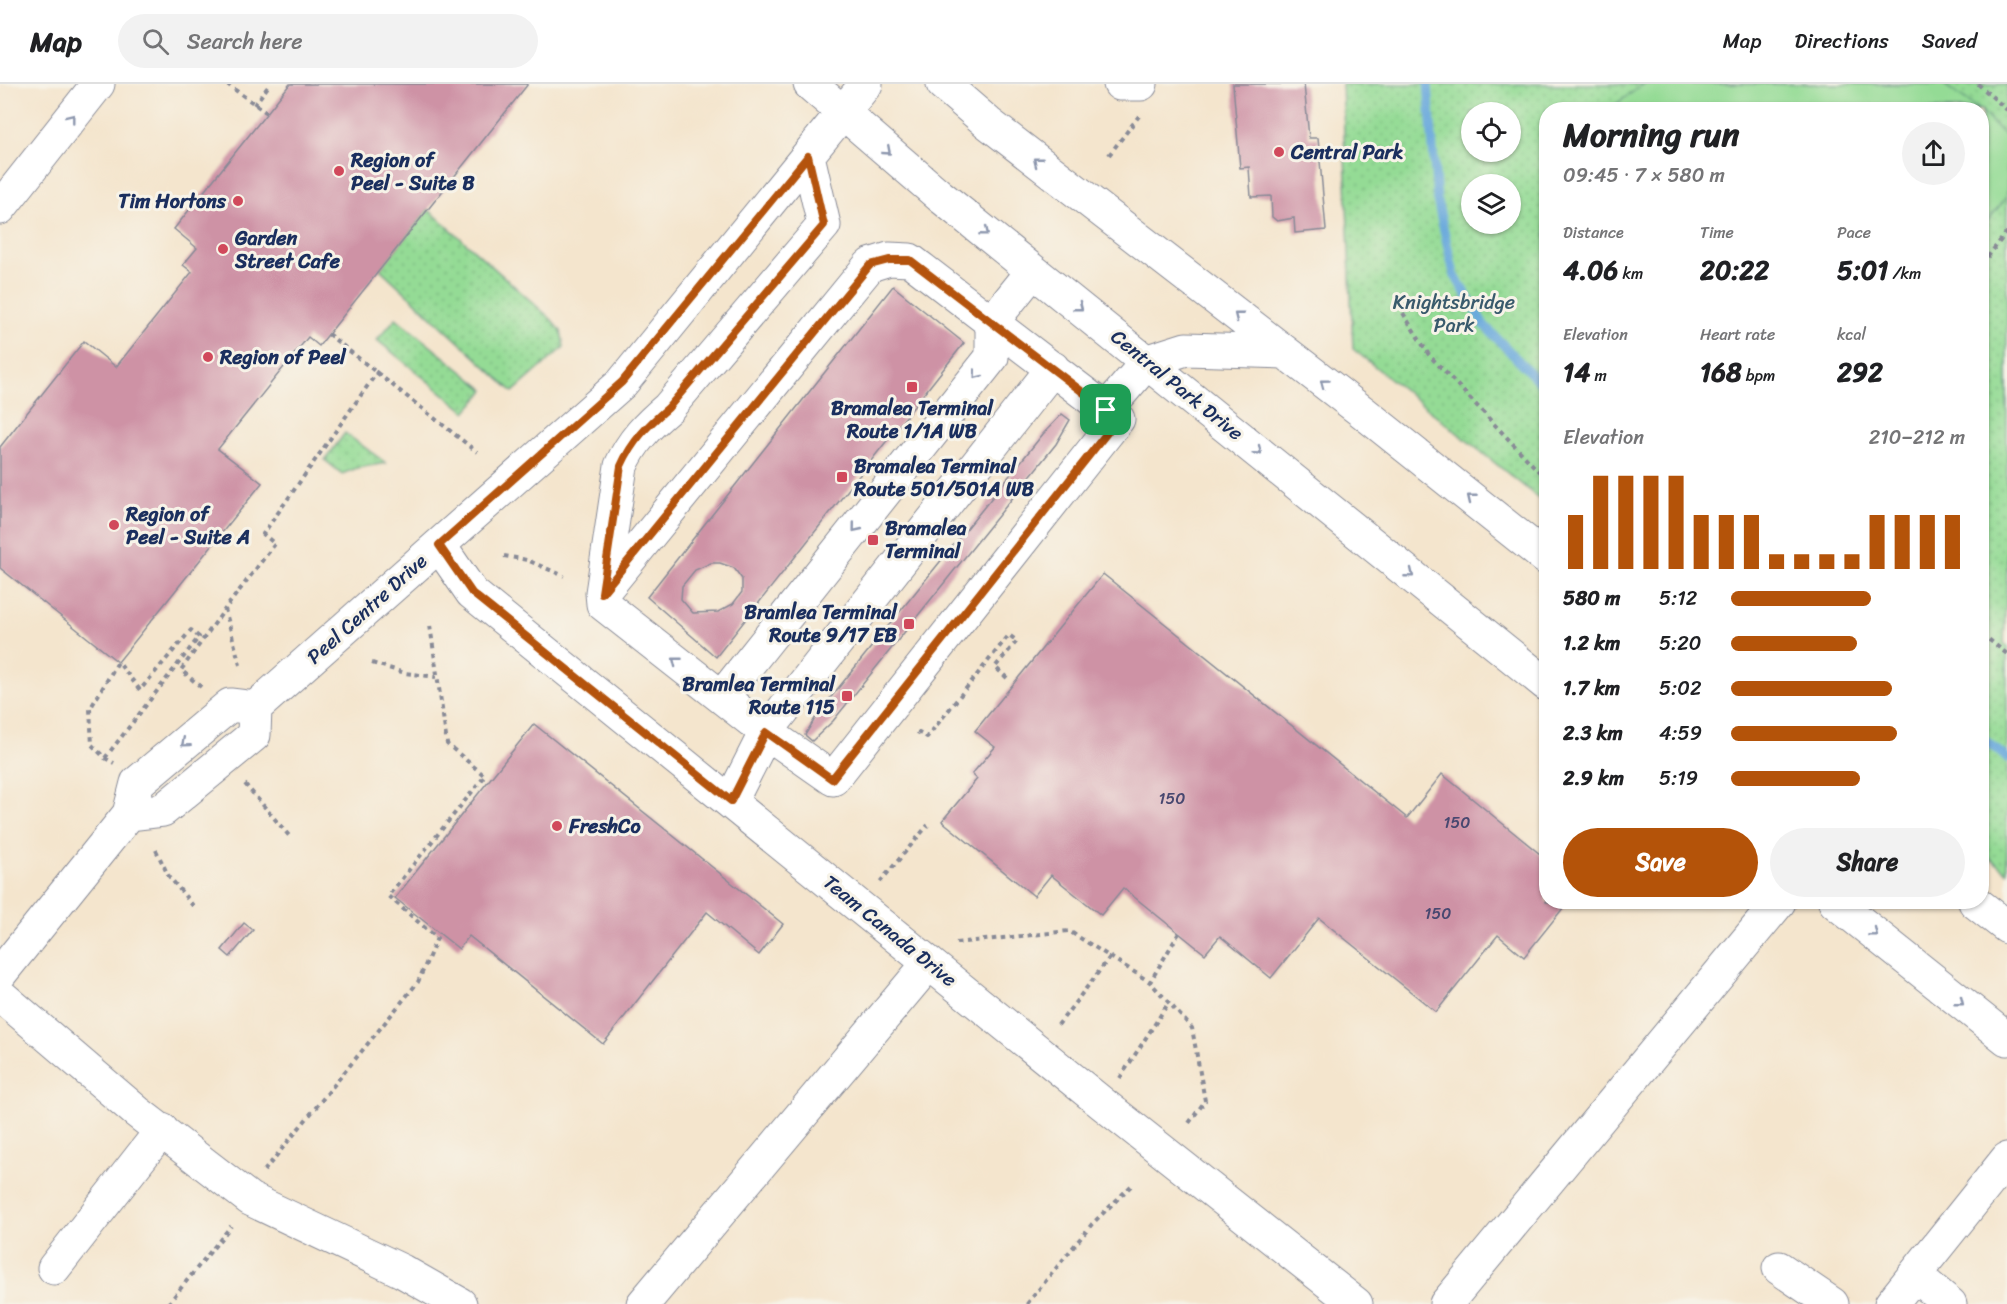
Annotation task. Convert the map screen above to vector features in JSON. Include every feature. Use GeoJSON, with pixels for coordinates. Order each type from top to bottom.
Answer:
{"type":"FeatureCollection","features":[{"type":"Feature","properties":{"kind":"street"},"geometry":{"type":"LineString","coordinates":[[0,208],[98,84]]}},
{"type":"Feature","properties":{"kind":"street","name":"Central Park Drive"},"geometry":{"type":"LineString","coordinates":[[810,84],[1033,271],[1148,361],[1539,678]]}},
{"type":"Feature","properties":{"kind":"street","name":"Peel Centre Drive"},"geometry":{"type":"LineString","coordinates":[[0,974],[129,814],[137,783],[230,705],[255,708],[622,382],[866,84]]}},
{"type":"Feature","properties":{"kind":"street"},"geometry":{"type":"LineString","coordinates":[[943,84],[1005,136],[1539,552]]}},
{"type":"Feature","properties":{"kind":"street"},"geometry":{"type":"LineString","coordinates":[[1120,84],[1142,97]]}},
{"type":"Feature","properties":{"kind":"street"},"geometry":{"type":"LineString","coordinates":[[602,593],[870,265],[889,260],[910,260],[1118,419],[832,779],[766,732],[603,604],[602,593],[621,466],[630,447],[645,428],[668,408],[824,225],[808,156]]}},
{"type":"Feature","properties":{"kind":"street"},"geometry":{"type":"LineString","coordinates":[[722,697],[992,357],[992,322],[1033,271]]}},
{"type":"Feature","properties":{"kind":"street"},"geometry":{"type":"LineString","coordinates":[[1106,410],[1148,361],[1186,349],[1284,352]]}},
{"type":"Feature","properties":{"kind":"street"},"geometry":{"type":"LineString","coordinates":[[731,801],[766,732],[1053,368]]}},
{"type":"Feature","properties":{"kind":"street","name":"Team Canada Drive"},"geometry":{"type":"LineString","coordinates":[[439,545],[472,593],[1103,1104],[1356,1304]]}},
{"type":"Feature","properties":{"kind":"street"},"geometry":{"type":"LineString","coordinates":[[1446,1304],[1773,909]]}},
{"type":"Feature","properties":{"kind":"street"},"geometry":{"type":"LineString","coordinates":[[1843,909],[2007,1039]]}},
{"type":"Feature","properties":{"kind":"street"},"geometry":{"type":"LineString","coordinates":[[1984,909],[2007,927]]}},
{"type":"Feature","properties":{"kind":"street"},"geometry":{"type":"LineString","coordinates":[[643,1304],[920,956]]}},
{"type":"Feature","properties":{"kind":"street"},"geometry":{"type":"LineString","coordinates":[[0,995],[162,1130],[250,1199],[402,1271],[460,1304]]}},
{"type":"Feature","properties":{"kind":"street"},"geometry":{"type":"LineString","coordinates":[[54,1268],[162,1130]]}},
{"type":"Feature","properties":{"kind":"street"},"geometry":{"type":"LineString","coordinates":[[1891,1304],[2007,1159]]}},
{"type":"Feature","properties":{"kind":"street"},"geometry":{"type":"LineString","coordinates":[[1779,1268],[1832,1304]]}},
{"type":"Feature","properties":{"kind":"street"},"geometry":{"type":"LineString","coordinates":[[1915,1275],[1950,1304]]}},
{"type":"Feature","properties":{"kind":"path"},"geometry":{"type":"LineString","coordinates":[[227,84],[267,113]]}},
{"type":"Feature","properties":{"kind":"path"},"geometry":{"type":"LineString","coordinates":[[254,105],[270,84]]}},
{"type":"Feature","properties":{"kind":"path"},"geometry":{"type":"LineString","coordinates":[[1978,84],[2007,110]]}},
{"type":"Feature","properties":{"kind":"path"},"geometry":{"type":"LineString","coordinates":[[1109,155],[1142,97]]}},
{"type":"Feature","properties":{"kind":"path"},"geometry":{"type":"LineString","coordinates":[[1989,255],[2007,232]]}},
{"type":"Feature","properties":{"kind":"path"},"geometry":{"type":"LineString","coordinates":[[1403,313],[1429,355],[1539,472]]}},
{"type":"Feature","properties":{"kind":"path"},"geometry":{"type":"LineString","coordinates":[[328,333],[477,452]]}},
{"type":"Feature","properties":{"kind":"path"},"geometry":{"type":"LineString","coordinates":[[208,692],[181,670],[275,544],[263,534],[378,371]]}},
{"type":"Feature","properties":{"kind":"path"},"geometry":{"type":"LineString","coordinates":[[504,556],[527,560],[564,576]]}},
{"type":"Feature","properties":{"kind":"path"},"geometry":{"type":"LineString","coordinates":[[225,609],[240,665]]}},
{"type":"Feature","properties":{"kind":"path"},"geometry":{"type":"LineString","coordinates":[[168,1304],[250,1199],[261,1174],[418,982],[437,938],[388,896],[485,776],[447,744],[430,625]]}},
{"type":"Feature","properties":{"kind":"path"},"geometry":{"type":"LineString","coordinates":[[105,759],[199,637],[191,630],[140,690],[118,662],[90,709],[92,745],[105,759],[123,768]]}},
{"type":"Feature","properties":{"kind":"path"},"geometry":{"type":"LineString","coordinates":[[917,732],[927,737],[1009,636],[1017,641],[995,668],[1007,678]]}},
{"type":"Feature","properties":{"kind":"path"},"geometry":{"type":"LineString","coordinates":[[1989,640],[2007,654]]}},
{"type":"Feature","properties":{"kind":"path"},"geometry":{"type":"LineString","coordinates":[[372,663],[405,673],[436,677]]}},
{"type":"Feature","properties":{"kind":"path"},"geometry":{"type":"LineString","coordinates":[[239,776],[291,838]]}},
{"type":"Feature","properties":{"kind":"path"},"geometry":{"type":"LineString","coordinates":[[860,907],[928,825]]}},
{"type":"Feature","properties":{"kind":"path"},"geometry":{"type":"LineString","coordinates":[[156,850],[168,875],[194,907]]}},
{"type":"Feature","properties":{"kind":"path"},"geometry":{"type":"LineString","coordinates":[[920,956],[1069,930],[1150,982],[1192,1028],[1204,1101],[1189,1123]]}},
{"type":"Feature","properties":{"kind":"path"},"geometry":{"type":"LineString","coordinates":[[1150,982],[1179,933]]}},
{"type":"Feature","properties":{"kind":"path"},"geometry":{"type":"LineString","coordinates":[[1038,1051],[1110,957]]}},
{"type":"Feature","properties":{"kind":"path"},"geometry":{"type":"LineString","coordinates":[[1103,1104],[1169,1002]]}},
{"type":"Feature","properties":{"kind":"path"},"geometry":{"type":"LineString","coordinates":[[1027,1304],[1092,1224],[1134,1183]]}},
{"type":"Feature","properties":{"kind":"green space","name":"Knightsbridge Park"},"geometry":{"type":"Polygon","coordinates":[[[1342,84],[2007,84],[2007,575],[2004,643],[2007,646],[2007,872],[1989,858],[1989,102],[1539,102],[1539,498],[1353,349],[1342,84]]]}},
{"type":"Feature","properties":{"kind":"green space"},"geometry":{"type":"Polygon","coordinates":[[[1644,84],[1943,84],[1968,102],[1619,102],[1644,84]]]}},
{"type":"Feature","properties":{"kind":"green space"},"geometry":{"type":"Polygon","coordinates":[[[1989,119],[2007,138],[2007,196],[1989,219],[1989,119]]]}},
{"type":"Feature","properties":{"kind":"green space"},"geometry":{"type":"Polygon","coordinates":[[[428,209],[551,319],[561,331],[564,347],[513,392],[380,269],[428,209]]]}},
{"type":"Feature","properties":{"kind":"green space"},"geometry":{"type":"Polygon","coordinates":[[[396,318],[485,390],[466,412],[377,340],[396,318]]]}},
{"type":"Feature","properties":{"kind":"green space"},"geometry":{"type":"Polygon","coordinates":[[[345,433],[386,463],[357,468],[342,474],[325,460],[345,433]]]}},
{"type":"Feature","properties":{"kind":"building"},"geometry":{"type":"Polygon","coordinates":[[[290,84],[528,84],[319,346],[308,337],[218,449],[262,483],[118,662],[0,568],[0,447],[84,341],[116,367],[192,272],[183,265],[197,248],[174,229],[290,84]]]}},
{"type":"Feature","properties":{"kind":"building","name":"Central Park"},"geometry":{"type":"Polygon","coordinates":[[[1233,84],[1304,84],[1309,138],[1318,138],[1326,230],[1295,233],[1294,218],[1277,221],[1272,217],[1271,196],[1251,197],[1249,167],[1240,168],[1233,84]]]}},
{"type":"Feature","properties":{"kind":"building"},"geometry":{"type":"Polygon","coordinates":[[[893,286],[964,343],[716,657],[647,597],[893,286]],[[711,563],[695,570],[682,586],[681,599],[693,613],[718,612],[733,604],[742,592],[742,579],[734,568],[720,563],[711,563]]]}},
{"type":"Feature","properties":{"kind":"building"},"geometry":{"type":"Polygon","coordinates":[[[1062,414],[1070,420],[1056,444],[833,721],[812,741],[805,735],[819,712],[1043,434],[1062,414]]]}},
{"type":"Feature","properties":{"kind":"building"},"geometry":{"type":"Polygon","coordinates":[[[1103,574],[1407,818],[1442,774],[1539,853],[1539,909],[1562,909],[1524,957],[1498,935],[1436,1012],[1319,918],[1271,978],[1220,936],[1205,954],[1123,888],[1101,915],[1051,875],[1034,896],[942,821],[977,779],[972,774],[995,747],[975,731],[1103,574]]]}},
{"type":"Feature","properties":{"kind":"building","name":"FreshCo"},"geometry":{"type":"Polygon","coordinates":[[[534,724],[783,924],[759,955],[707,912],[603,1044],[469,936],[459,949],[395,898],[534,724]]]}},
{"type":"Feature","properties":{"kind":"building"},"geometry":{"type":"Polygon","coordinates":[[[244,923],[253,930],[230,957],[222,950],[244,923]]]}},
{"type":"Feature","properties":{"kind":"waterway"},"geometry":{"type":"LineString","coordinates":[[1428,84],[1437,200],[1454,274],[1484,325],[1539,382]]}},
{"type":"Feature","properties":{"kind":"waterway"},"geometry":{"type":"LineString","coordinates":[[1989,744],[2007,758]]}},
{"type":"Feature","properties":{"kind":"place","name":"Central Park"},"geometry":{"type":"Point","coordinates":[1279,152]}},
{"type":"Feature","properties":{"kind":"place","name":"Region of Peel - Suite B"},"geometry":{"type":"Point","coordinates":[339,171]}},
{"type":"Feature","properties":{"kind":"place","name":"Tim Hortons"},"geometry":{"type":"Point","coordinates":[238,201]}},
{"type":"Feature","properties":{"kind":"place","name":"Garden Street Cafe"},"geometry":{"type":"Point","coordinates":[223,249]}},
{"type":"Feature","properties":{"kind":"place","name":"Region of Peel"},"geometry":{"type":"Point","coordinates":[208,357]}},
{"type":"Feature","properties":{"kind":"place","name":"Bramalea Terminal Route 1/1A WB"},"geometry":{"type":"Point","coordinates":[912,387]}},
{"type":"Feature","properties":{"kind":"place","name":"Bramalea Terminal Route 501/501A WB"},"geometry":{"type":"Point","coordinates":[842,477]}},
{"type":"Feature","properties":{"kind":"place","name":"Region of Peel - Suite A"},"geometry":{"type":"Point","coordinates":[114,525]}},
{"type":"Feature","properties":{"kind":"place","name":"Bramalea Terminal"},"geometry":{"type":"Point","coordinates":[873,540]}},
{"type":"Feature","properties":{"kind":"place","name":"Bramlea Terminal Route 9/17 EB"},"geometry":{"type":"Point","coordinates":[909,624]}},
{"type":"Feature","properties":{"kind":"place","name":"Bramlea Terminal Route 115"},"geometry":{"type":"Point","coordinates":[847,696]}},
{"type":"Feature","properties":{"kind":"place","name":"FreshCo"},"geometry":{"type":"Point","coordinates":[557,826]}},
{"type":"Feature","properties":{"kind":"route"},"geometry":{"type":"LineString","coordinates":[[808,156],[824,225],[668,408],[645,428],[630,447],[621,466],[602,593],[870,265],[889,260],[910,260],[1106,410],[1118,419],[832,779],[766,732],[731,801],[472,593],[439,545],[622,382],[808,156]]}}]}
